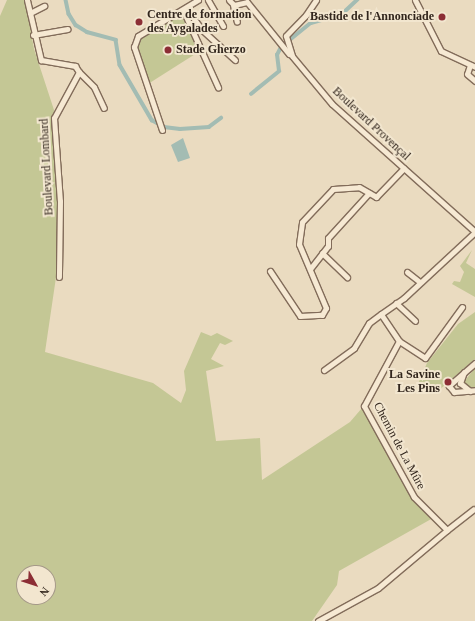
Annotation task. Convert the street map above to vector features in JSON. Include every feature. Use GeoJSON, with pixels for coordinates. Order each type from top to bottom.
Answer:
{"type":"FeatureCollection","features":[{"type":"Feature","properties":{"kind":"street"},"geometry":{"type":"LineString","coordinates":[[27,0],[33,35],[41,60],[75,66],[94,87],[104,108]]}},
{"type":"Feature","properties":{"kind":"street"},"geometry":{"type":"LineString","coordinates":[[162,130],[134,47],[138,36],[198,0]]}},
{"type":"Feature","properties":{"kind":"street"},"geometry":{"type":"LineString","coordinates":[[208,0],[223,26]]}},
{"type":"Feature","properties":{"kind":"street","name":"Boulevard Provençal"},"geometry":{"type":"LineString","coordinates":[[316,0],[285,39],[286,48],[332,104],[475,232]]}},
{"type":"Feature","properties":{"kind":"street"},"geometry":{"type":"LineString","coordinates":[[416,0],[441,51],[473,66],[467,74],[475,81]]}},
{"type":"Feature","properties":{"kind":"street"},"geometry":{"type":"LineString","coordinates":[[237,22],[231,2],[247,2],[280,44],[286,48]]}},
{"type":"Feature","properties":{"kind":"street"},"geometry":{"type":"LineString","coordinates":[[30,13],[44,6]]}},
{"type":"Feature","properties":{"kind":"street"},"geometry":{"type":"LineString","coordinates":[[184,9],[201,29],[235,60]]}},
{"type":"Feature","properties":{"kind":"street"},"geometry":{"type":"LineString","coordinates":[[184,9],[218,87]]}},
{"type":"Feature","properties":{"kind":"street"},"geometry":{"type":"LineString","coordinates":[[33,35],[67,29]]}},
{"type":"Feature","properties":{"kind":"street","name":"Boulevard Lombard"},"geometry":{"type":"LineString","coordinates":[[59,277],[60,201],[54,118],[55,112],[79,72]]}},
{"type":"Feature","properties":{"kind":"street"},"geometry":{"type":"LineString","coordinates":[[270,271],[304,318],[322,315],[326,308],[299,244],[302,222],[333,189],[359,187],[376,197],[404,168]]}},
{"type":"Feature","properties":{"kind":"street"},"geometry":{"type":"LineString","coordinates":[[310,269],[328,246],[328,238],[369,193]]}},
{"type":"Feature","properties":{"kind":"street"},"geometry":{"type":"LineString","coordinates":[[324,370],[354,348],[369,323],[396,303],[475,232]]}},
{"type":"Feature","properties":{"kind":"street"},"geometry":{"type":"LineString","coordinates":[[322,253],[347,277]]}},
{"type":"Feature","properties":{"kind":"street"},"geometry":{"type":"LineString","coordinates":[[407,272],[420,282]]}},
{"type":"Feature","properties":{"kind":"street"},"geometry":{"type":"LineString","coordinates":[[396,303],[415,321]]}},
{"type":"Feature","properties":{"kind":"street"},"geometry":{"type":"LineString","coordinates":[[381,314],[399,341],[425,358],[462,307]]}},
{"type":"Feature","properties":{"kind":"street","name":"Chemin de La Mûre"},"geometry":{"type":"LineString","coordinates":[[399,341],[364,406],[414,497],[447,530]]}},
{"type":"Feature","properties":{"kind":"street"},"geometry":{"type":"LineString","coordinates":[[473,391],[452,392],[451,384],[475,363]]}},
{"type":"Feature","properties":{"kind":"street"},"geometry":{"type":"LineString","coordinates":[[467,369],[460,383],[462,388],[473,391]]}},
{"type":"Feature","properties":{"kind":"street"},"geometry":{"type":"LineString","coordinates":[[318,621],[378,588],[474,508]]}},
{"type":"Feature","properties":{"kind":"green space"},"geometry":{"type":"Polygon","coordinates":[[[7,0],[25,0],[34,49],[54,110],[59,257],[45,352],[153,383],[181,403],[186,390],[184,371],[201,332],[211,336],[217,333],[233,341],[225,345],[220,343],[211,359],[224,366],[206,371],[216,441],[260,438],[262,480],[350,422],[362,408],[410,496],[433,518],[339,571],[337,585],[312,621],[0,621],[0,16],[7,0]]]}},
{"type":"Feature","properties":{"kind":"green space","name":"Stade Gherzo"},"geometry":{"type":"Polygon","coordinates":[[[181,15],[200,51],[148,84],[136,53],[138,45],[141,39],[181,15]]]}},
{"type":"Feature","properties":{"kind":"green space"},"geometry":{"type":"Polygon","coordinates":[[[472,250],[466,263],[475,269],[475,297],[452,284],[454,281],[460,282],[464,272],[460,266],[472,250]]]}},
{"type":"Feature","properties":{"kind":"green space"},"geometry":{"type":"Polygon","coordinates":[[[475,312],[475,359],[438,391],[418,384],[427,363],[458,324],[475,312]]]}},
{"type":"Feature","properties":{"kind":"green space"},"geometry":{"type":"Polygon","coordinates":[[[475,368],[475,387],[468,388],[463,383],[475,368]]]}},
{"type":"Feature","properties":{"kind":"water"},"geometry":{"type":"Polygon","coordinates":[[[183,138],[190,158],[178,162],[171,145],[183,138]]]}},
{"type":"Feature","properties":{"kind":"waterway"},"geometry":{"type":"LineString","coordinates":[[66,0],[69,14],[76,25],[87,32],[116,40],[120,65],[152,120],[164,127],[180,129],[209,127],[221,118]]}},
{"type":"Feature","properties":{"kind":"waterway"},"geometry":{"type":"LineString","coordinates":[[251,94],[279,71],[277,55],[281,47],[311,23],[342,14],[357,0]]}},
{"type":"Feature","properties":{"kind":"place","name":"Bastide de l'Annonciade"},"geometry":{"type":"Point","coordinates":[442,17]}},
{"type":"Feature","properties":{"kind":"place","name":"Centre de formation des Aygalades"},"geometry":{"type":"Point","coordinates":[139,22]}},
{"type":"Feature","properties":{"kind":"place","name":"Stade Gherzo"},"geometry":{"type":"Point","coordinates":[168,50]}},
{"type":"Feature","properties":{"kind":"place","name":"La Savine Les Pins"},"geometry":{"type":"Point","coordinates":[448,382]}}]}
